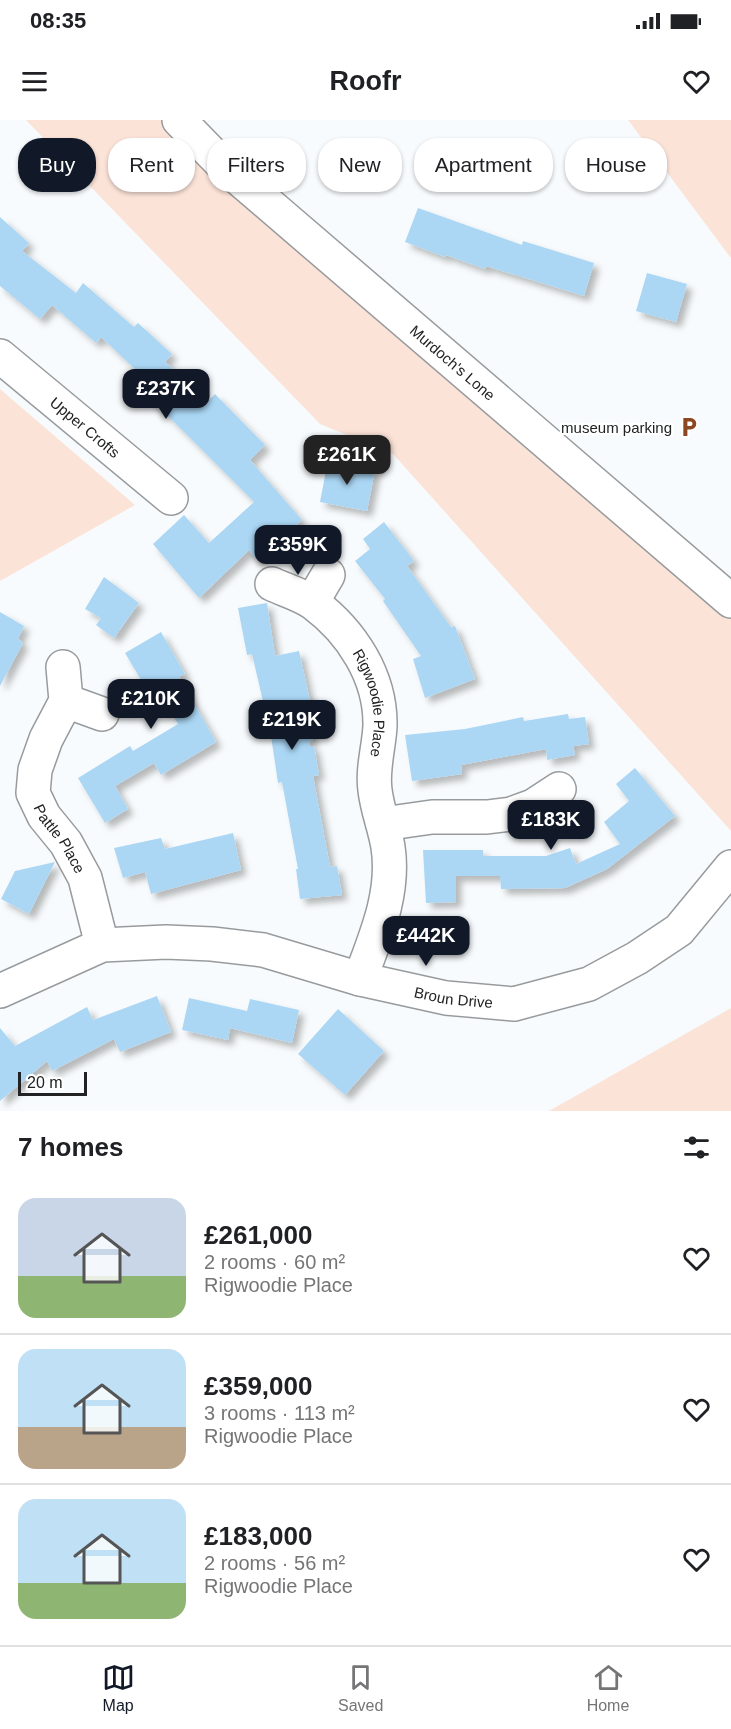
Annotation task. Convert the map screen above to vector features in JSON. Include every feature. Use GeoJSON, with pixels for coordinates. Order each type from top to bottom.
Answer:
{"type":"FeatureCollection","features":[{"type":"Feature","properties":{"kind":"street","name":"Murdoch's Lone"},"geometry":{"type":"LineString","coordinates":[[179,120],[224,165],[731,601]]}},
{"type":"Feature","properties":{"kind":"street","name":"Upper Crofts"},"geometry":{"type":"LineString","coordinates":[[0,356],[171,498]]}},
{"type":"Feature","properties":{"kind":"street","name":"Rigwoodie Place"},"geometry":{"type":"LineString","coordinates":[[272,584],[320,589],[338,625],[362,655],[380,702],[380,728],[374,788],[388,848],[390,887],[378,931],[360,979]]}},
{"type":"Feature","properties":{"kind":"street"},"geometry":{"type":"LineString","coordinates":[[63,667],[66,701],[102,714]]}},
{"type":"Feature","properties":{"kind":"street","name":"Pattle Place"},"geometry":{"type":"LineString","coordinates":[[66,701],[46,739],[35,770],[33,793],[44,816],[66,843],[85,878],[102,945]]}},
{"type":"Feature","properties":{"kind":"street"},"geometry":{"type":"LineString","coordinates":[[383,824],[432,817],[487,817],[511,814],[533,806],[559,789]]}},
{"type":"Feature","properties":{"kind":"street","name":"Broun Drive"},"geometry":{"type":"LineString","coordinates":[[0,991],[102,945],[166,942],[263,950],[360,979],[446,998],[514,1004],[589,984],[637,957],[679,930],[731,867]]}},
{"type":"Feature","properties":{"kind":"shaded area"},"geometry":{"type":"Polygon","coordinates":[[[26,120],[179,120],[207,144],[207,192],[262,192],[731,601],[731,831],[393,454],[320,424],[96,192],[96,138],[43,138],[26,120]]]}},
{"type":"Feature","properties":{"kind":"shaded area"},"geometry":{"type":"Polygon","coordinates":[[[628,120],[731,120],[731,257],[667,172],[667,138],[641,138],[628,120]]]}},
{"type":"Feature","properties":{"kind":"shaded area"},"geometry":{"type":"Polygon","coordinates":[[[0,389],[135,505],[0,581],[0,389]]]}},
{"type":"Feature","properties":{"kind":"shaded area"},"geometry":{"type":"Polygon","coordinates":[[[731,1008],[731,1111],[549,1111],[731,1008]]]}},
{"type":"Feature","properties":{"kind":"building"},"geometry":{"type":"Polygon","coordinates":[[[418,208],[522,245],[523,241],[594,263],[584,296],[486,266],[485,269],[446,255],[445,257],[405,242],[418,208]]]}},
{"type":"Feature","properties":{"kind":"building"},"geometry":{"type":"Polygon","coordinates":[[[0,217],[29,243],[22,251],[76,293],[83,283],[134,327],[138,323],[172,354],[165,362],[208,401],[215,394],[265,445],[250,460],[302,520],[257,560],[249,550],[199,598],[153,544],[184,515],[209,543],[254,502],[148,399],[156,389],[101,337],[96,343],[52,305],[40,319],[0,286],[0,217]]]}},
{"type":"Feature","properties":{"kind":"building"},"geometry":{"type":"Polygon","coordinates":[[[647,273],[687,284],[676,322],[636,311],[647,273]]]}},
{"type":"Feature","properties":{"kind":"building"},"geometry":{"type":"Polygon","coordinates":[[[328,460],[375,470],[367,511],[320,502],[328,460]]]}},
{"type":"Feature","properties":{"kind":"building"},"geometry":{"type":"Polygon","coordinates":[[[384,522],[414,561],[407,566],[451,627],[455,626],[475,679],[425,698],[413,659],[421,656],[383,601],[385,599],[355,561],[370,549],[363,539],[384,522]]]}},
{"type":"Feature","properties":{"kind":"building"},"geometry":{"type":"Polygon","coordinates":[[[104,577],[139,603],[114,638],[96,625],[101,618],[85,609],[104,577]]]}},
{"type":"Feature","properties":{"kind":"building"},"geometry":{"type":"Polygon","coordinates":[[[267,603],[275,656],[299,651],[312,710],[308,711],[313,740],[309,742],[310,746],[314,746],[319,775],[313,776],[330,867],[337,866],[342,895],[300,899],[296,869],[298,869],[282,782],[278,783],[271,736],[252,654],[247,655],[238,608],[267,603]]]}},
{"type":"Feature","properties":{"kind":"building"},"geometry":{"type":"Polygon","coordinates":[[[0,612],[24,626],[18,639],[23,643],[0,686],[0,612]]]}},
{"type":"Feature","properties":{"kind":"building"},"geometry":{"type":"Polygon","coordinates":[[[161,632],[185,674],[179,677],[216,742],[161,775],[154,763],[115,786],[128,809],[105,823],[78,778],[130,746],[133,751],[178,724],[158,690],[150,695],[125,653],[161,632]]]}},
{"type":"Feature","properties":{"kind":"building"},"geometry":{"type":"Polygon","coordinates":[[[568,714],[569,719],[585,717],[589,744],[573,746],[575,755],[547,760],[546,749],[461,765],[462,774],[412,781],[405,735],[465,729],[523,717],[524,721],[568,714]]]}},
{"type":"Feature","properties":{"kind":"building"},"geometry":{"type":"Polygon","coordinates":[[[635,768],[675,816],[607,869],[565,888],[501,889],[500,876],[456,876],[456,902],[426,903],[423,850],[483,850],[483,856],[546,856],[570,848],[576,864],[620,844],[604,822],[629,801],[616,784],[635,768]]]}},
{"type":"Feature","properties":{"kind":"building"},"geometry":{"type":"Polygon","coordinates":[[[233,833],[241,870],[151,894],[145,872],[123,878],[114,848],[161,838],[165,849],[233,833]]]}},
{"type":"Feature","properties":{"kind":"building"},"geometry":{"type":"Polygon","coordinates":[[[55,862],[29,914],[1,899],[15,871],[55,862]]]}},
{"type":"Feature","properties":{"kind":"building"},"geometry":{"type":"Polygon","coordinates":[[[157,996],[171,1032],[120,1052],[114,1039],[52,1071],[47,1061],[0,1101],[0,1028],[15,1046],[87,1007],[93,1020],[157,996]]]}},
{"type":"Feature","properties":{"kind":"building"},"geometry":{"type":"Polygon","coordinates":[[[189,998],[247,1011],[250,999],[299,1010],[292,1043],[230,1028],[228,1040],[182,1030],[189,998]]]}},
{"type":"Feature","properties":{"kind":"building"},"geometry":{"type":"Polygon","coordinates":[[[338,1009],[384,1051],[345,1095],[298,1054],[338,1009]]]}},
{"type":"Feature","properties":{"kind":"place","name":"museum parking"},"geometry":{"type":"Point","coordinates":[689,427]}}]}
